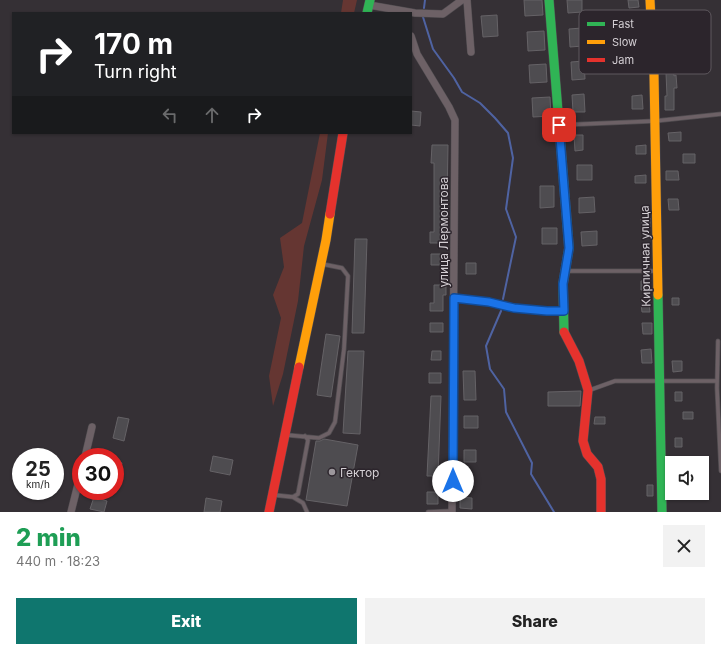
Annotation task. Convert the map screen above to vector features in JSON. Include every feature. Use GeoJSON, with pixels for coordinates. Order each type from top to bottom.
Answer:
{"type":"FeatureCollection","features":[{"type":"Feature","properties":{"kind":"street"},"geometry":{"type":"LineString","coordinates":[[412,13],[443,14],[462,0]]}},
{"type":"Feature","properties":{"kind":"street"},"geometry":{"type":"LineString","coordinates":[[467,0],[471,52]]}},
{"type":"Feature","properties":{"kind":"street"},"geometry":{"type":"LineString","coordinates":[[549,0],[569,248],[563,284],[564,333],[579,361],[588,390],[583,441],[587,454],[598,467],[601,480],[601,512]]}},
{"type":"Feature","properties":{"kind":"street","name":"Кирпичная улица"},"geometry":{"type":"LineString","coordinates":[[650,0],[651,10]]}},
{"type":"Feature","properties":{"kind":"street"},"geometry":{"type":"LineString","coordinates":[[369,4],[403,12]]}},
{"type":"Feature","properties":{"kind":"street","name":"улица Лермонтова"},"geometry":{"type":"LineString","coordinates":[[412,39],[417,54],[450,107],[455,120],[452,512]]}},
{"type":"Feature","properties":{"kind":"street","name":"Кирпичная улица"},"geometry":{"type":"LineString","coordinates":[[654,74],[662,512]]}},
{"type":"Feature","properties":{"kind":"street"},"geometry":{"type":"LineString","coordinates":[[269,512],[326,240],[343,134]]}},
{"type":"Feature","properties":{"kind":"street"},"geometry":{"type":"LineString","coordinates":[[87,448],[92,427]]}},
{"type":"Feature","properties":{"kind":"street"},"geometry":{"type":"LineString","coordinates":[[71,512],[74,500]]}},
{"type":"Feature","properties":{"kind":"lane"},"geometry":{"type":"LineString","coordinates":[[559,125],[654,121],[721,114]]}},
{"type":"Feature","properties":{"kind":"lane"},"geometry":{"type":"LineString","coordinates":[[285,434],[319,438],[328,433],[335,422],[344,349],[348,276],[342,268],[321,264]]}},
{"type":"Feature","properties":{"kind":"lane"},"geometry":{"type":"LineString","coordinates":[[565,271],[657,271]]}},
{"type":"Feature","properties":{"kind":"lane"},"geometry":{"type":"LineString","coordinates":[[454,298],[489,302],[514,308],[564,311]]}},
{"type":"Feature","properties":{"kind":"lane"},"geometry":{"type":"LineString","coordinates":[[718,342],[719,374],[717,381],[721,471]]}},
{"type":"Feature","properties":{"kind":"lane"},"geometry":{"type":"LineString","coordinates":[[588,390],[614,381],[717,381]]}},
{"type":"Feature","properties":{"kind":"lane"},"geometry":{"type":"LineString","coordinates":[[293,497],[298,494],[308,440],[305,436]]}},
{"type":"Feature","properties":{"kind":"lane"},"geometry":{"type":"LineString","coordinates":[[272,495],[293,497],[304,503],[307,512]]}},
{"type":"Feature","properties":{"kind":"lane"},"geometry":{"type":"LineString","coordinates":[[428,512],[452,512]]}},
{"type":"Feature","properties":{"kind":"shaded area"},"geometry":{"type":"Polygon","coordinates":[[[343,0],[357,0],[354,12],[341,12],[343,0]]]}},
{"type":"Feature","properties":{"kind":"shaded area"},"geometry":{"type":"Polygon","coordinates":[[[320,134],[328,134],[322,180],[304,246],[298,301],[283,374],[273,406],[269,376],[281,318],[273,295],[284,267],[280,238],[302,223],[320,134]]]}},
{"type":"Feature","properties":{"kind":"building"},"geometry":{"type":"Polygon","coordinates":[[[524,0],[542,0],[543,15],[525,16],[524,0]]]}},
{"type":"Feature","properties":{"kind":"building"},"geometry":{"type":"Polygon","coordinates":[[[567,0],[582,0],[582,10],[579,10],[579,12],[568,13],[567,0]]]}},
{"type":"Feature","properties":{"kind":"building"},"geometry":{"type":"Polygon","coordinates":[[[628,0],[638,0],[639,7],[629,8],[628,0]]]}},
{"type":"Feature","properties":{"kind":"building"},"geometry":{"type":"Polygon","coordinates":[[[497,15],[498,36],[483,37],[481,16],[497,15]]]}},
{"type":"Feature","properties":{"kind":"building"},"geometry":{"type":"Polygon","coordinates":[[[579,28],[579,46],[570,47],[569,29],[579,28]]]}},
{"type":"Feature","properties":{"kind":"building"},"geometry":{"type":"Polygon","coordinates":[[[544,31],[545,50],[528,51],[527,32],[544,31]]]}},
{"type":"Feature","properties":{"kind":"building"},"geometry":{"type":"Polygon","coordinates":[[[579,61],[579,74],[585,74],[585,79],[572,80],[571,62],[579,61]]]}},
{"type":"Feature","properties":{"kind":"building"},"geometry":{"type":"Polygon","coordinates":[[[546,64],[547,82],[530,83],[529,65],[546,64]]]}},
{"type":"Feature","properties":{"kind":"building"},"geometry":{"type":"Polygon","coordinates":[[[666,74],[674,74],[674,76],[676,75],[677,88],[674,88],[674,110],[665,110],[665,96],[667,96],[666,74]]]}},
{"type":"Feature","properties":{"kind":"building"},"geometry":{"type":"Polygon","coordinates":[[[584,94],[585,112],[573,112],[572,95],[584,94]]]}},
{"type":"Feature","properties":{"kind":"building"},"geometry":{"type":"Polygon","coordinates":[[[642,95],[643,109],[632,109],[632,96],[642,95]]]}},
{"type":"Feature","properties":{"kind":"building"},"geometry":{"type":"Polygon","coordinates":[[[550,97],[551,116],[533,117],[532,98],[550,97]]]}},
{"type":"Feature","properties":{"kind":"building"},"geometry":{"type":"Polygon","coordinates":[[[412,111],[421,112],[420,126],[412,125],[412,111]]]}},
{"type":"Feature","properties":{"kind":"building"},"geometry":{"type":"Polygon","coordinates":[[[681,132],[681,141],[669,141],[668,133],[681,132]]]}},
{"type":"Feature","properties":{"kind":"building"},"geometry":{"type":"Polygon","coordinates":[[[574,135],[583,135],[583,150],[575,151],[574,135]]]}},
{"type":"Feature","properties":{"kind":"building"},"geometry":{"type":"Polygon","coordinates":[[[432,145],[448,145],[448,243],[430,243],[430,232],[434,232],[434,163],[431,163],[432,145]]]}},
{"type":"Feature","properties":{"kind":"building"},"geometry":{"type":"Polygon","coordinates":[[[646,145],[646,154],[636,154],[636,146],[646,145]]]}},
{"type":"Feature","properties":{"kind":"building"},"geometry":{"type":"Polygon","coordinates":[[[683,154],[695,154],[695,163],[683,163],[683,154]]]}},
{"type":"Feature","properties":{"kind":"building"},"geometry":{"type":"Polygon","coordinates":[[[577,165],[592,165],[592,180],[577,180],[577,165]]]}},
{"type":"Feature","properties":{"kind":"building"},"geometry":{"type":"Polygon","coordinates":[[[666,171],[678,171],[679,180],[666,180],[666,171]]]}},
{"type":"Feature","properties":{"kind":"building"},"geometry":{"type":"Polygon","coordinates":[[[646,175],[646,183],[635,183],[635,176],[646,175]]]}},
{"type":"Feature","properties":{"kind":"building"},"geometry":{"type":"Polygon","coordinates":[[[540,186],[554,186],[554,207],[540,208],[540,186]]]}},
{"type":"Feature","properties":{"kind":"building"},"geometry":{"type":"Polygon","coordinates":[[[594,197],[595,212],[579,213],[579,198],[594,197]]]}},
{"type":"Feature","properties":{"kind":"building"},"geometry":{"type":"Polygon","coordinates":[[[668,199],[678,199],[679,210],[669,210],[668,199]]]}},
{"type":"Feature","properties":{"kind":"building"},"geometry":{"type":"Polygon","coordinates":[[[650,218],[650,227],[643,228],[641,219],[650,218]]]}},
{"type":"Feature","properties":{"kind":"building"},"geometry":{"type":"Polygon","coordinates":[[[542,228],[557,228],[557,244],[542,244],[542,228]]]}},
{"type":"Feature","properties":{"kind":"building"},"geometry":{"type":"Polygon","coordinates":[[[597,231],[597,245],[582,246],[581,232],[597,231]]]}},
{"type":"Feature","properties":{"kind":"building"},"geometry":{"type":"Polygon","coordinates":[[[355,239],[367,239],[364,333],[352,333],[355,239]]]}},
{"type":"Feature","properties":{"kind":"building"},"geometry":{"type":"Polygon","coordinates":[[[431,254],[448,254],[448,265],[431,265],[431,254]]]}},
{"type":"Feature","properties":{"kind":"building"},"geometry":{"type":"Polygon","coordinates":[[[466,263],[476,263],[476,274],[466,274],[466,263]]]}},
{"type":"Feature","properties":{"kind":"building"},"geometry":{"type":"Polygon","coordinates":[[[649,280],[649,290],[641,290],[641,281],[649,280]]]}},
{"type":"Feature","properties":{"kind":"building"},"geometry":{"type":"Polygon","coordinates":[[[434,285],[446,285],[446,295],[443,295],[443,311],[430,311],[430,303],[434,303],[434,285]]]}},
{"type":"Feature","properties":{"kind":"building"},"geometry":{"type":"Polygon","coordinates":[[[672,298],[679,298],[679,305],[672,305],[672,298]]]}},
{"type":"Feature","properties":{"kind":"building"},"geometry":{"type":"Polygon","coordinates":[[[641,304],[649,304],[650,312],[642,312],[641,304]]]}},
{"type":"Feature","properties":{"kind":"building"},"geometry":{"type":"Polygon","coordinates":[[[430,323],[443,323],[443,332],[430,332],[430,323]]]}},
{"type":"Feature","properties":{"kind":"building"},"geometry":{"type":"Polygon","coordinates":[[[642,323],[652,323],[652,334],[643,334],[642,323]]]}},
{"type":"Feature","properties":{"kind":"building"},"geometry":{"type":"Polygon","coordinates":[[[326,334],[340,336],[331,397],[317,395],[326,334]]]}},
{"type":"Feature","properties":{"kind":"building"},"geometry":{"type":"Polygon","coordinates":[[[651,349],[652,363],[642,363],[641,350],[651,349]]]}},
{"type":"Feature","properties":{"kind":"building"},"geometry":{"type":"Polygon","coordinates":[[[348,351],[364,351],[360,434],[343,433],[348,351]]]}},
{"type":"Feature","properties":{"kind":"building"},"geometry":{"type":"Polygon","coordinates":[[[432,351],[441,351],[441,360],[431,360],[432,351]]]}},
{"type":"Feature","properties":{"kind":"building"},"geometry":{"type":"Polygon","coordinates":[[[672,361],[682,361],[682,371],[673,372],[672,361]]]}},
{"type":"Feature","properties":{"kind":"building"},"geometry":{"type":"Polygon","coordinates":[[[463,371],[475,371],[476,400],[464,400],[463,371]]]}},
{"type":"Feature","properties":{"kind":"building"},"geometry":{"type":"Polygon","coordinates":[[[429,373],[441,373],[441,383],[429,383],[429,373]]]}},
{"type":"Feature","properties":{"kind":"building"},"geometry":{"type":"Polygon","coordinates":[[[581,391],[580,406],[548,406],[548,392],[581,391]]]}},
{"type":"Feature","properties":{"kind":"building"},"geometry":{"type":"Polygon","coordinates":[[[675,392],[682,392],[682,401],[675,401],[675,392]]]}},
{"type":"Feature","properties":{"kind":"building"},"geometry":{"type":"Polygon","coordinates":[[[431,396],[441,396],[438,476],[427,476],[431,396]]]}},
{"type":"Feature","properties":{"kind":"building"},"geometry":{"type":"Polygon","coordinates":[[[683,412],[693,412],[693,419],[683,419],[683,412]]]}},
{"type":"Feature","properties":{"kind":"building"},"geometry":{"type":"Polygon","coordinates":[[[464,416],[478,416],[478,428],[464,428],[464,416]]]}},
{"type":"Feature","properties":{"kind":"building"},"geometry":{"type":"Polygon","coordinates":[[[118,417],[129,419],[124,441],[113,438],[118,417]]]}},
{"type":"Feature","properties":{"kind":"building"},"geometry":{"type":"Polygon","coordinates":[[[595,417],[605,417],[605,424],[594,424],[595,417]]]}},
{"type":"Feature","properties":{"kind":"building"},"geometry":{"type":"Polygon","coordinates":[[[675,438],[682,438],[682,447],[675,447],[675,438]]]}},
{"type":"Feature","properties":{"kind":"building","name":"Гектор"},"geometry":{"type":"Polygon","coordinates":[[[324,439],[358,445],[347,506],[306,500],[316,441],[324,439]]]}},
{"type":"Feature","properties":{"kind":"building"},"geometry":{"type":"Polygon","coordinates":[[[464,450],[476,450],[476,462],[464,462],[464,450]]]}},
{"type":"Feature","properties":{"kind":"building"},"geometry":{"type":"Polygon","coordinates":[[[213,456],[233,460],[230,475],[210,471],[213,456]]]}},
{"type":"Feature","properties":{"kind":"building"},"geometry":{"type":"Polygon","coordinates":[[[647,485],[653,485],[653,496],[647,496],[647,485]]]}},
{"type":"Feature","properties":{"kind":"building"},"geometry":{"type":"Polygon","coordinates":[[[427,492],[438,492],[438,504],[427,504],[427,492]]]}},
{"type":"Feature","properties":{"kind":"building"},"geometry":{"type":"Polygon","coordinates":[[[460,497],[472,498],[472,509],[460,508],[460,497]]]}},
{"type":"Feature","properties":{"kind":"building"},"geometry":{"type":"Polygon","coordinates":[[[206,498],[222,501],[220,512],[204,512],[206,498]]]}},
{"type":"Feature","properties":{"kind":"building"},"geometry":{"type":"Polygon","coordinates":[[[93,500],[107,501],[104,512],[90,509],[93,500]]]}},
{"type":"Feature","properties":{"kind":"waterway"},"geometry":{"type":"LineString","coordinates":[[424,8],[425,0]]}},
{"type":"Feature","properties":{"kind":"waterway"},"geometry":{"type":"LineString","coordinates":[[423,17],[433,49],[462,92],[480,103],[508,133],[513,158],[506,209],[516,237],[503,299]]}},
{"type":"Feature","properties":{"kind":"waterway"},"geometry":{"type":"LineString","coordinates":[[501,311],[486,346],[490,369],[504,389],[506,412],[532,463],[531,474],[554,512]]}},
{"type":"Feature","properties":{"kind":"traffic: fast"},"geometry":{"type":"LineString","coordinates":[[367,12],[370,0]]}},
{"type":"Feature","properties":{"kind":"traffic: fast"},"geometry":{"type":"LineString","coordinates":[[549,0],[569,248],[563,284],[564,332]]}},
{"type":"Feature","properties":{"kind":"traffic: fast"},"geometry":{"type":"LineString","coordinates":[[658,295],[662,512]]}},
{"type":"Feature","properties":{"kind":"traffic: slow"},"geometry":{"type":"LineString","coordinates":[[650,0],[651,10]]}},
{"type":"Feature","properties":{"kind":"traffic: slow"},"geometry":{"type":"LineString","coordinates":[[654,74],[658,295]]}},
{"type":"Feature","properties":{"kind":"traffic: slow"},"geometry":{"type":"LineString","coordinates":[[299,367],[326,240],[330,214]]}},
{"type":"Feature","properties":{"kind":"traffic: jam"},"geometry":{"type":"LineString","coordinates":[[330,214],[343,134]]}},
{"type":"Feature","properties":{"kind":"traffic: jam"},"geometry":{"type":"LineString","coordinates":[[564,332],[579,361],[588,390],[583,441],[587,454],[598,467],[601,479],[601,512]]}},
{"type":"Feature","properties":{"kind":"traffic: jam"},"geometry":{"type":"LineString","coordinates":[[269,512],[299,367]]}},
{"type":"Feature","properties":{"kind":"place","name":"Гектор"},"geometry":{"type":"Point","coordinates":[332,472]}},
{"type":"Feature","properties":{"kind":"route"},"geometry":{"type":"LineString","coordinates":[[453,481],[454,298],[489,302],[514,308],[564,311],[563,284],[569,248],[559,125]]}}]}
